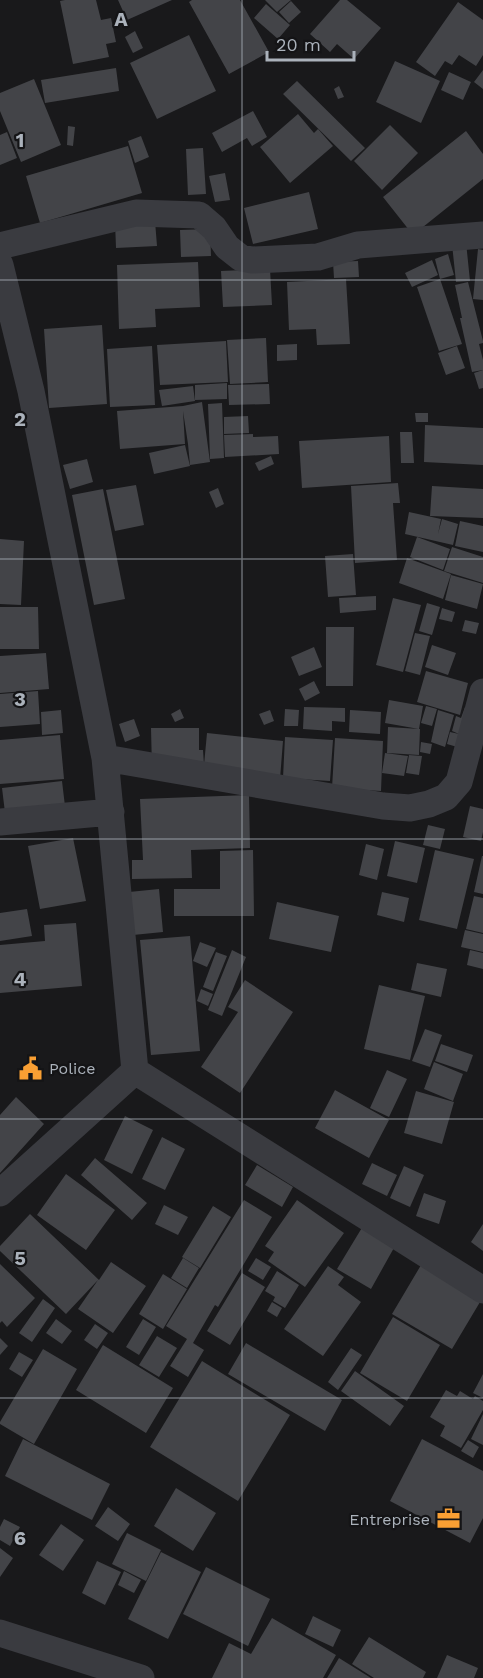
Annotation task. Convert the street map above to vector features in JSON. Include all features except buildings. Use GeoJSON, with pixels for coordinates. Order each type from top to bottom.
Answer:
{"type":"FeatureCollection","features":[{"type":"Feature","properties":{"kind":"street"},"geometry":{"type":"LineString","coordinates":[[0,246],[136,213],[199,215],[214,228],[227,247],[241,258],[252,260],[318,257],[358,245],[483,235]]}},
{"type":"Feature","properties":{"kind":"street"},"geometry":{"type":"LineString","coordinates":[[0,265],[31,391],[105,758],[135,1071]]}},
{"type":"Feature","properties":{"kind":"street"},"geometry":{"type":"LineString","coordinates":[[105,758],[383,806],[410,808],[429,804],[446,796],[459,782],[483,692]]}},
{"type":"Feature","properties":{"kind":"street"},"geometry":{"type":"LineString","coordinates":[[0,822],[111,812]]}},
{"type":"Feature","properties":{"kind":"street"},"geometry":{"type":"LineString","coordinates":[[0,1193],[135,1071]]}},
{"type":"Feature","properties":{"kind":"street"},"geometry":{"type":"LineString","coordinates":[[135,1071],[483,1290]]}},
{"type":"Feature","properties":{"kind":"street"},"geometry":{"type":"LineString","coordinates":[[0,1633],[141,1678]]}},
{"type":"Feature","properties":{"kind":"place","name":"Police"},"geometry":{"type":"Point","coordinates":[31,1068]}},
{"type":"Feature","properties":{"kind":"place","name":"Entreprise"},"geometry":{"type":"Point","coordinates":[448,1519]}}]}
